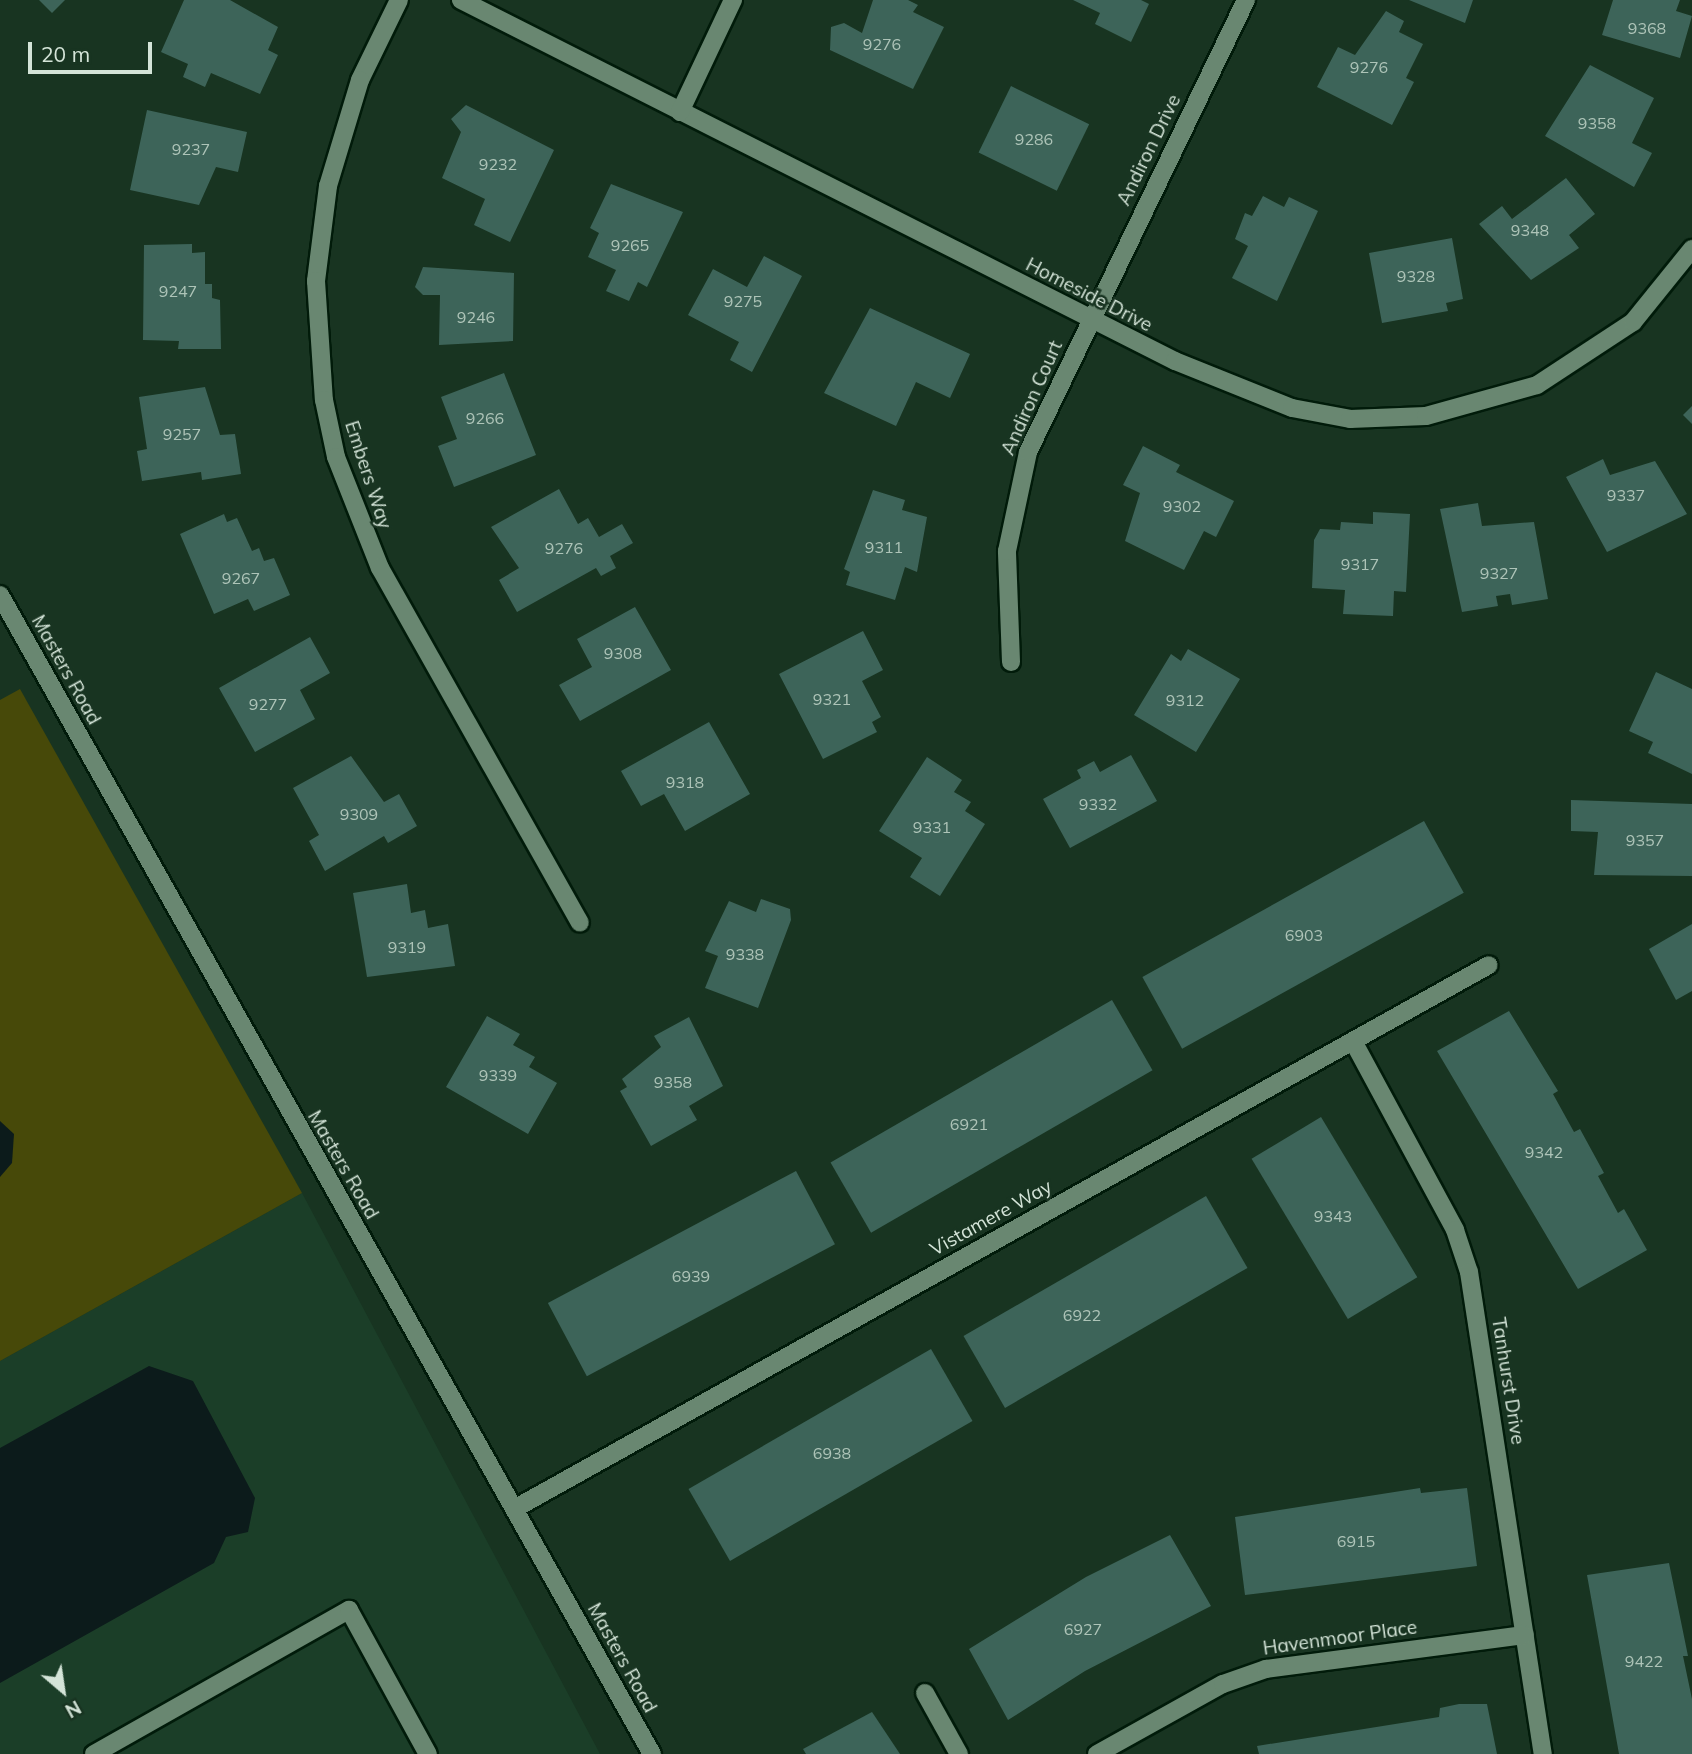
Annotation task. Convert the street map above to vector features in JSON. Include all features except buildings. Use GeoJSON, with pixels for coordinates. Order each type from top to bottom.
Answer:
{"type":"FeatureCollection","features":[{"type":"Feature","properties":{"kind":"street","name":"Embers Way"},"geometry":{"type":"LineString","coordinates":[[399,0],[360,80],[328,186],[316,281],[324,400],[336,457],[380,568],[580,923]]}},
{"type":"Feature","properties":{"kind":"street","name":"Homeside Drive"},"geometry":{"type":"LineString","coordinates":[[461,0],[1090,318],[1274,404],[1350,419],[1426,416],[1537,385],[1587,358],[1633,322],[1692,250]]}},
{"type":"Feature","properties":{"kind":"street"},"geometry":{"type":"LineString","coordinates":[[680,112],[733,0]]}},
{"type":"Feature","properties":{"kind":"street","name":"Andiron Drive"},"geometry":{"type":"LineString","coordinates":[[1090,318],[1246,0]]}},
{"type":"Feature","properties":{"kind":"street","name":"Andiron Court"},"geometry":{"type":"LineString","coordinates":[[1011,662],[1005,591],[1017,492],[1035,433],[1090,318]]}},
{"type":"Feature","properties":{"kind":"street","name":"Masters Road"},"geometry":{"type":"LineString","coordinates":[[0,595],[652,1754]]}},
{"type":"Feature","properties":{"kind":"street","name":"Vistamere Way"},"geometry":{"type":"LineString","coordinates":[[514,1508],[1489,965]]}},
{"type":"Feature","properties":{"kind":"street","name":"Tanhurst Drive"},"geometry":{"type":"LineString","coordinates":[[1353,1041],[1451,1221],[1469,1272],[1543,1754]]}},
{"type":"Feature","properties":{"kind":"street"},"geometry":{"type":"LineString","coordinates":[[94,1754],[349,1610],[428,1754]]}},
{"type":"Feature","properties":{"kind":"street","name":"Havenmoor Place"},"geometry":{"type":"LineString","coordinates":[[1097,1754],[1223,1684],[1266,1669],[1525,1635]]}},
{"type":"Feature","properties":{"kind":"street"},"geometry":{"type":"LineString","coordinates":[[925,1693],[960,1754]]}},
{"type":"Feature","properties":{"kind":"shaded area"},"geometry":{"type":"Polygon","coordinates":[[[20,689],[302,1193],[0,1361],[0,700],[20,689]]]}},
{"type":"Feature","properties":{"kind":"shaded area"},"geometry":{"type":"Polygon","coordinates":[[[0,1121],[14,1134],[12,1163],[0,1177],[0,1121]]]}},
{"type":"Feature","properties":{"kind":"shaded area"},"geometry":{"type":"Polygon","coordinates":[[[302,1193],[600,1754],[0,1754],[0,1361],[302,1193]]]}},
{"type":"Feature","properties":{"kind":"shaded area"},"geometry":{"type":"Polygon","coordinates":[[[149,1366],[193,1381],[255,1498],[248,1532],[226,1537],[214,1563],[0,1683],[0,1448],[149,1366]]]}}]}
